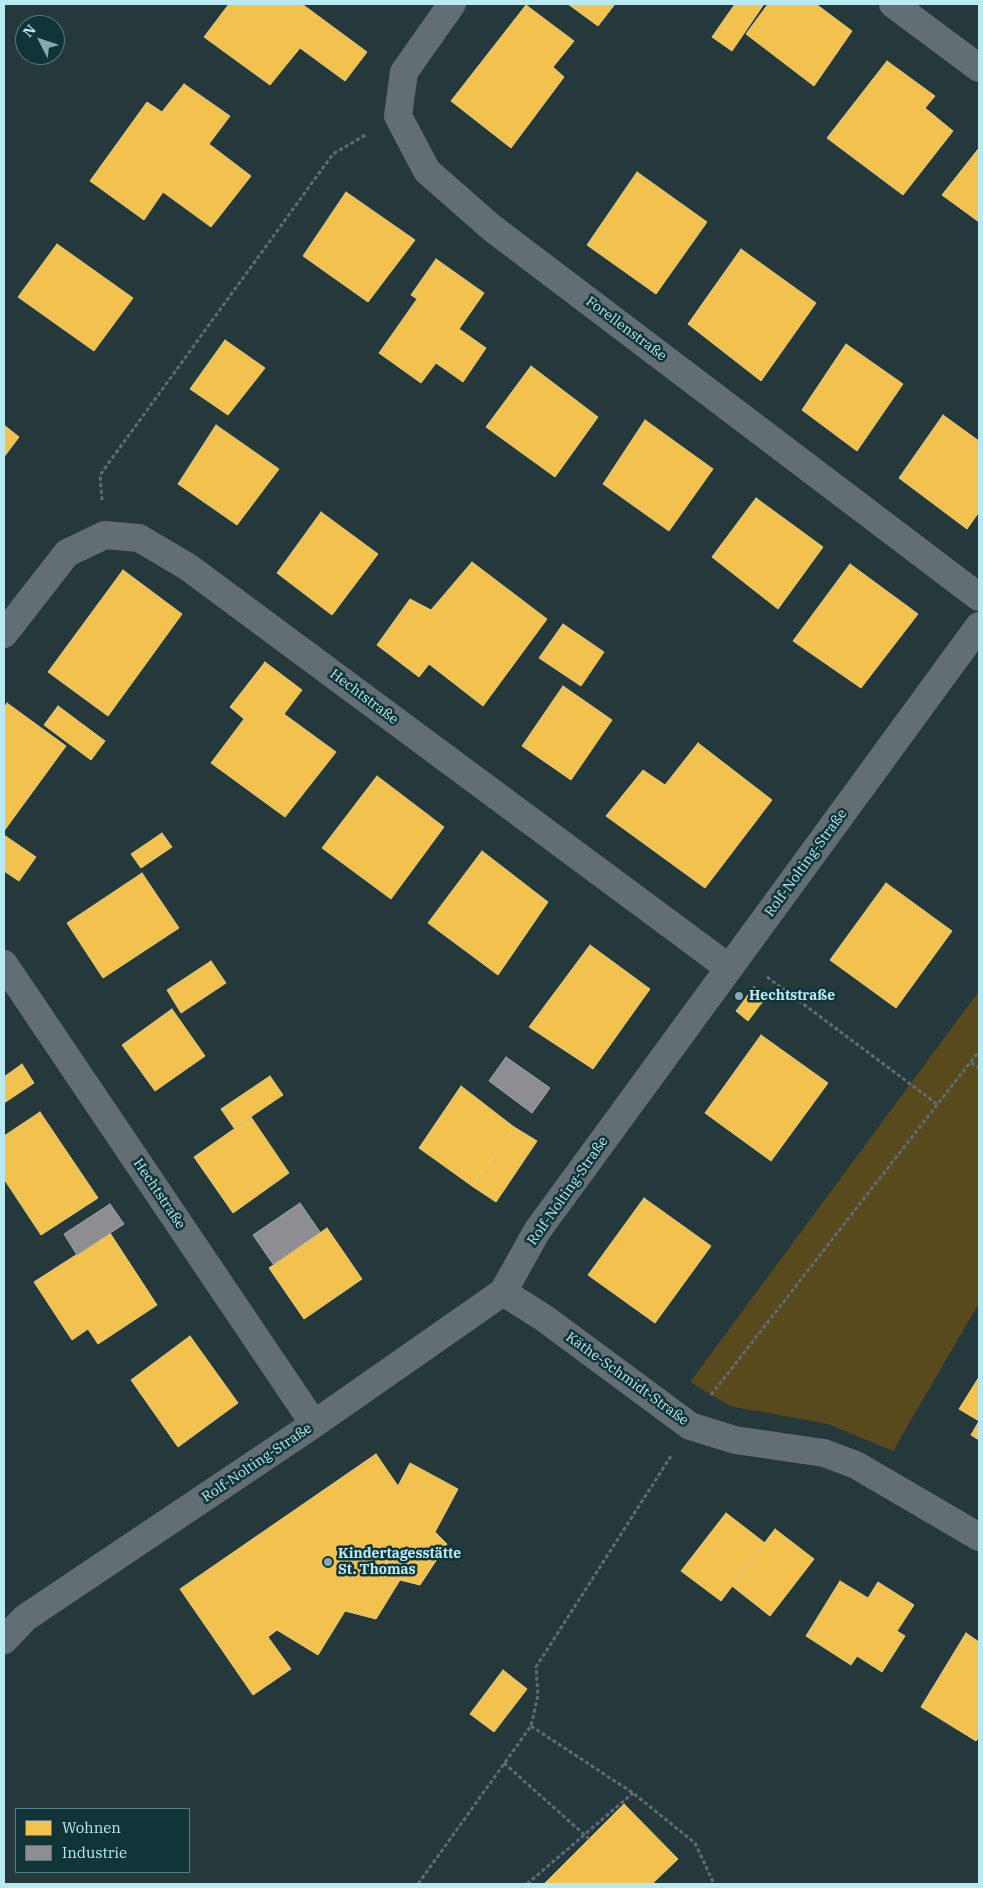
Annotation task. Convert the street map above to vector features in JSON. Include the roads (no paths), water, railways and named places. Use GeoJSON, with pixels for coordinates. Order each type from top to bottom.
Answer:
{"type":"FeatureCollection","features":[{"type":"Feature","properties":{"kind":"street","name":"Forellenstraße"},"geometry":{"type":"LineString","coordinates":[[452,4],[404,72],[398,116],[427,171],[492,228],[979,597]]}},
{"type":"Feature","properties":{"kind":"street"},"geometry":{"type":"LineString","coordinates":[[893,4],[979,68]]}},
{"type":"Feature","properties":{"kind":"street","name":"Hechtstraße"},"geometry":{"type":"LineString","coordinates":[[4,634],[67,553],[105,535],[139,538],[188,567],[734,962]]}},
{"type":"Feature","properties":{"kind":"street","name":"Rolf-Nolting-Straße"},"geometry":{"type":"LineString","coordinates":[[4,1640],[25,1618],[314,1424],[502,1292],[537,1231],[979,626]]}},
{"type":"Feature","properties":{"kind":"street","name":"Hechtstraße"},"geometry":{"type":"LineString","coordinates":[[4,964],[314,1424]]}},
{"type":"Feature","properties":{"kind":"street","name":"Käthe-Schmidt-Straße"},"geometry":{"type":"LineString","coordinates":[[502,1292],[544,1318],[690,1426],[735,1440],[824,1453],[856,1465],[979,1537]]}},
{"type":"Feature","properties":{"kind":"place","name":"Hechtstraße"},"geometry":{"type":"Point","coordinates":[739,996]}},
{"type":"Feature","properties":{"kind":"place","name":"Kindertagesstätte St. Thomas"},"geometry":{"type":"Point","coordinates":[328,1562]}}]}
